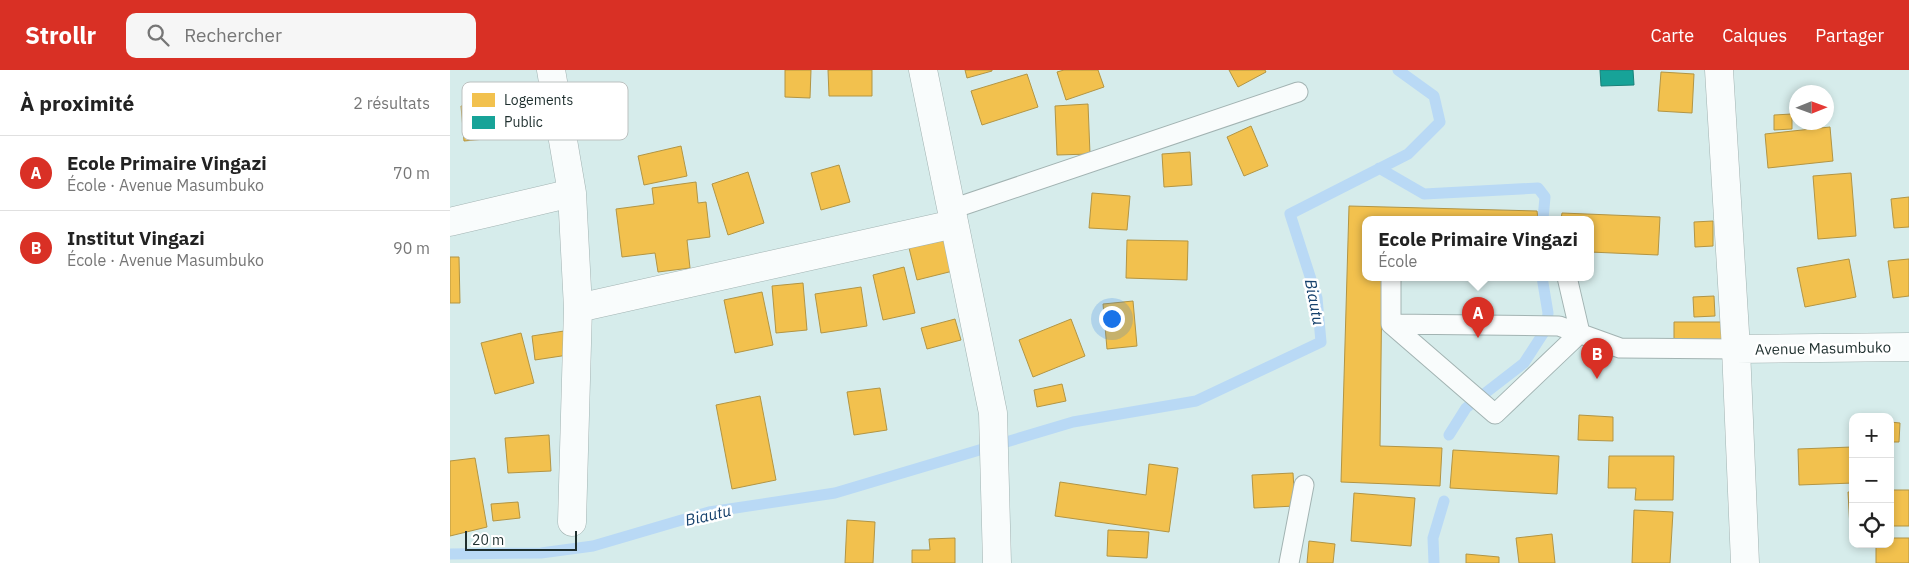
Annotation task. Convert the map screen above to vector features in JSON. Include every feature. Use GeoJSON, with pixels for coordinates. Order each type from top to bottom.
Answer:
{"type":"FeatureCollection","features":[{"type":"Feature","properties":{"kind":"street"},"geometry":{"type":"LineString","coordinates":[[923,70],[993,413],[996,460],[997,563]]}},
{"type":"Feature","properties":{"kind":"street"},"geometry":{"type":"LineString","coordinates":[[1719,70],[1736,350],[1745,563]]}},
{"type":"Feature","properties":{"kind":"street"},"geometry":{"type":"LineString","coordinates":[[563,140],[572,193],[578,308],[572,522]]}},
{"type":"Feature","properties":{"kind":"street"},"geometry":{"type":"LineString","coordinates":[[450,222],[572,193]]}},
{"type":"Feature","properties":{"kind":"street"},"geometry":{"type":"LineString","coordinates":[[578,308],[953,216]]}},
{"type":"Feature","properties":{"kind":"street","name":"Avenue Masumbuko"},"geometry":{"type":"LineString","coordinates":[[1736,350],[1909,347]]}},
{"type":"Feature","properties":{"kind":"lane"},"geometry":{"type":"LineString","coordinates":[[953,216],[1298,92]]}},
{"type":"Feature","properties":{"kind":"lane"},"geometry":{"type":"LineString","coordinates":[[1391,281],[1391,324],[1495,414],[1580,334]]}},
{"type":"Feature","properties":{"kind":"lane"},"geometry":{"type":"LineString","coordinates":[[1568,281],[1580,334]]}},
{"type":"Feature","properties":{"kind":"lane"},"geometry":{"type":"LineString","coordinates":[[1391,324],[1558,326],[1620,348],[1736,350]]}},
{"type":"Feature","properties":{"kind":"lane"},"geometry":{"type":"LineString","coordinates":[[1288,563],[1304,485]]}},
{"type":"Feature","properties":{"kind":"building: Logements"},"geometry":{"type":"Polygon","coordinates":[[[785,70],[811,70],[810,98],[785,97],[785,70]]]}},
{"type":"Feature","properties":{"kind":"building: Logements"},"geometry":{"type":"Polygon","coordinates":[[[828,70],[872,70],[872,96],[829,96],[828,70]]]}},
{"type":"Feature","properties":{"kind":"building: Logements"},"geometry":{"type":"Polygon","coordinates":[[[965,70],[992,70],[992,71],[967,78],[965,70]]]}},
{"type":"Feature","properties":{"kind":"building: Logements"},"geometry":{"type":"Polygon","coordinates":[[[1064,70],[1098,70],[1104,87],[1066,100],[1057,72],[1064,70]]]}},
{"type":"Feature","properties":{"kind":"building: Logements"},"geometry":{"type":"Polygon","coordinates":[[[1229,70],[1265,70],[1266,72],[1238,87],[1229,70]]]}},
{"type":"Feature","properties":{"kind":"building: Logements"},"geometry":{"type":"Polygon","coordinates":[[[1661,72],[1694,74],[1692,113],[1658,111],[1661,72]]]}},
{"type":"Feature","properties":{"kind":"building: Logements"},"geometry":{"type":"Polygon","coordinates":[[[1027,74],[1038,107],[982,125],[971,91],[1027,74]]]}},
{"type":"Feature","properties":{"kind":"building: Logements"},"geometry":{"type":"Polygon","coordinates":[[[1088,104],[1090,154],[1057,155],[1055,106],[1088,104]]]}},
{"type":"Feature","properties":{"kind":"building: Logements"},"geometry":{"type":"Polygon","coordinates":[[[1789,114],[1789,129],[1774,130],[1774,115],[1789,114]]]}},
{"type":"Feature","properties":{"kind":"building: Logements"},"geometry":{"type":"Polygon","coordinates":[[[1251,126],[1268,166],[1244,176],[1227,137],[1251,126]]]}},
{"type":"Feature","properties":{"kind":"building: Logements"},"geometry":{"type":"Polygon","coordinates":[[[1802,130],[1830,130],[1833,161],[1768,168],[1765,134],[1802,130]]]}},
{"type":"Feature","properties":{"kind":"building: Logements"},"geometry":{"type":"Polygon","coordinates":[[[681,146],[687,176],[644,185],[638,156],[681,146]]]}},
{"type":"Feature","properties":{"kind":"building: Logements"},"geometry":{"type":"Polygon","coordinates":[[[1190,152],[1192,185],[1164,187],[1162,154],[1190,152]]]}},
{"type":"Feature","properties":{"kind":"building: Logements"},"geometry":{"type":"Polygon","coordinates":[[[839,165],[850,202],[821,210],[811,173],[839,165]]]}},
{"type":"Feature","properties":{"kind":"building: Logements"},"geometry":{"type":"Polygon","coordinates":[[[748,172],[764,223],[728,235],[712,184],[748,172]]]}},
{"type":"Feature","properties":{"kind":"building: Logements"},"geometry":{"type":"Polygon","coordinates":[[[1851,173],[1856,236],[1818,239],[1813,176],[1851,173]]]}},
{"type":"Feature","properties":{"kind":"building: Logements"},"geometry":{"type":"Polygon","coordinates":[[[696,182],[698,203],[706,202],[710,237],[687,240],[690,268],[658,272],[655,253],[622,257],[616,209],[654,204],[652,188],[696,182]]]}},
{"type":"Feature","properties":{"kind":"building: Logements"},"geometry":{"type":"Polygon","coordinates":[[[1092,193],[1130,196],[1127,230],[1089,228],[1092,193]]]}},
{"type":"Feature","properties":{"kind":"building: Logements"},"geometry":{"type":"Polygon","coordinates":[[[1909,197],[1909,227],[1894,228],[1891,199],[1909,197]]]}},
{"type":"Feature","properties":{"kind":"building: Logements"},"geometry":{"type":"Polygon","coordinates":[[[1349,206],[1537,211],[1538,216],[1362,216],[1362,281],[1382,281],[1380,446],[1442,448],[1440,486],[1341,482],[1349,206]]]}},
{"type":"Feature","properties":{"kind":"building: Logements"},"geometry":{"type":"Polygon","coordinates":[[[1562,213],[1660,217],[1658,255],[1594,252],[1594,216],[1562,216],[1562,213]]]}},
{"type":"Feature","properties":{"kind":"building: Logements"},"geometry":{"type":"Polygon","coordinates":[[[1713,221],[1713,246],[1695,247],[1694,222],[1713,221]]]}},
{"type":"Feature","properties":{"kind":"building: Logements"},"geometry":{"type":"Polygon","coordinates":[[[945,240],[953,271],[917,280],[909,248],[945,240]]]}},
{"type":"Feature","properties":{"kind":"building: Logements"},"geometry":{"type":"Polygon","coordinates":[[[1127,240],[1188,241],[1187,280],[1126,278],[1127,240]]]}},
{"type":"Feature","properties":{"kind":"building: Logements"},"geometry":{"type":"Polygon","coordinates":[[[450,257],[459,257],[460,303],[450,303],[450,257]]]}},
{"type":"Feature","properties":{"kind":"building: Logements"},"geometry":{"type":"Polygon","coordinates":[[[1849,259],[1856,297],[1805,307],[1797,268],[1849,259]]]}},
{"type":"Feature","properties":{"kind":"building: Logements"},"geometry":{"type":"Polygon","coordinates":[[[1909,259],[1909,296],[1893,298],[1888,261],[1909,259]]]}},
{"type":"Feature","properties":{"kind":"building: Logements"},"geometry":{"type":"Polygon","coordinates":[[[904,267],[915,313],[883,320],[873,275],[904,267]]]}},
{"type":"Feature","properties":{"kind":"building: Logements"},"geometry":{"type":"Polygon","coordinates":[[[803,283],[807,330],[776,333],[772,286],[803,283]]]}},
{"type":"Feature","properties":{"kind":"building: Logements"},"geometry":{"type":"Polygon","coordinates":[[[861,287],[867,326],[821,333],[815,294],[861,287]]]}},
{"type":"Feature","properties":{"kind":"building: Logements"},"geometry":{"type":"Polygon","coordinates":[[[762,292],[773,345],[735,353],[724,300],[762,292]]]}},
{"type":"Feature","properties":{"kind":"building: Logements"},"geometry":{"type":"Polygon","coordinates":[[[1714,296],[1715,316],[1694,317],[1693,297],[1714,296]]]}},
{"type":"Feature","properties":{"kind":"building: Logements"},"geometry":{"type":"Polygon","coordinates":[[[1133,301],[1137,346],[1107,349],[1103,304],[1133,301]]]}},
{"type":"Feature","properties":{"kind":"building: Logements"},"geometry":{"type":"Polygon","coordinates":[[[955,319],[961,340],[927,349],[921,328],[955,319]]]}},
{"type":"Feature","properties":{"kind":"building: Logements"},"geometry":{"type":"Polygon","coordinates":[[[1071,319],[1085,356],[1033,377],[1019,340],[1071,319]]]}},
{"type":"Feature","properties":{"kind":"building: Logements"},"geometry":{"type":"Polygon","coordinates":[[[1674,322],[1722,322],[1722,341],[1674,341],[1674,322]]]}},
{"type":"Feature","properties":{"kind":"building: Logements"},"geometry":{"type":"Polygon","coordinates":[[[564,331],[568,355],[535,360],[532,336],[564,331]]]}},
{"type":"Feature","properties":{"kind":"building: Logements"},"geometry":{"type":"Polygon","coordinates":[[[521,333],[534,383],[495,394],[481,343],[521,333]]]}},
{"type":"Feature","properties":{"kind":"building: Logements"},"geometry":{"type":"Polygon","coordinates":[[[1062,384],[1066,401],[1037,407],[1034,390],[1062,384]]]}},
{"type":"Feature","properties":{"kind":"building: Logements"},"geometry":{"type":"Polygon","coordinates":[[[880,388],[887,430],[854,435],[847,392],[880,388]]]}},
{"type":"Feature","properties":{"kind":"building: Logements"},"geometry":{"type":"Polygon","coordinates":[[[760,396],[776,480],[732,489],[716,405],[760,396]]]}},
{"type":"Feature","properties":{"kind":"building: Logements"},"geometry":{"type":"Polygon","coordinates":[[[1579,415],[1613,417],[1613,441],[1578,440],[1579,415]]]}},
{"type":"Feature","properties":{"kind":"building: Logements"},"geometry":{"type":"Polygon","coordinates":[[[1894,422],[1900,423],[1899,442],[1894,442],[1894,422]]]}},
{"type":"Feature","properties":{"kind":"building: Logements"},"geometry":{"type":"Polygon","coordinates":[[[549,435],[551,471],[508,473],[505,438],[549,435]]]}},
{"type":"Feature","properties":{"kind":"building: Logements"},"geometry":{"type":"Polygon","coordinates":[[[1849,447],[1849,483],[1799,485],[1798,449],[1849,447]]]}},
{"type":"Feature","properties":{"kind":"building: Logements"},"geometry":{"type":"Polygon","coordinates":[[[1453,450],[1559,456],[1557,494],[1450,488],[1453,450]]]}},
{"type":"Feature","properties":{"kind":"building: Logements"},"geometry":{"type":"Polygon","coordinates":[[[1609,456],[1674,456],[1673,500],[1635,500],[1636,488],[1608,488],[1609,456]]]}},
{"type":"Feature","properties":{"kind":"building: Logements"},"geometry":{"type":"Polygon","coordinates":[[[475,458],[487,527],[450,536],[450,461],[475,458]]]}},
{"type":"Feature","properties":{"kind":"building: Logements"},"geometry":{"type":"Polygon","coordinates":[[[1149,464],[1178,468],[1169,532],[1055,516],[1060,482],[1146,495],[1149,464]]]}},
{"type":"Feature","properties":{"kind":"building: Logements"},"geometry":{"type":"Polygon","coordinates":[[[1293,473],[1295,506],[1254,508],[1252,475],[1293,473]]]}},
{"type":"Feature","properties":{"kind":"building: Logements"},"geometry":{"type":"Polygon","coordinates":[[[1894,490],[1909,490],[1909,526],[1894,526],[1894,490]]]}},
{"type":"Feature","properties":{"kind":"building: Logements"},"geometry":{"type":"Polygon","coordinates":[[[1354,493],[1415,498],[1411,546],[1351,541],[1354,493]]]}},
{"type":"Feature","properties":{"kind":"building: Logements"},"geometry":{"type":"Polygon","coordinates":[[[518,502],[520,518],[493,521],[491,504],[518,502]]]}},
{"type":"Feature","properties":{"kind":"building: Logements"},"geometry":{"type":"Polygon","coordinates":[[[1634,510],[1673,512],[1670,563],[1632,563],[1634,510]]]}},
{"type":"Feature","properties":{"kind":"building: Logements"},"geometry":{"type":"Polygon","coordinates":[[[847,520],[875,522],[873,563],[845,563],[847,520]]]}},
{"type":"Feature","properties":{"kind":"building: Logements"},"geometry":{"type":"Polygon","coordinates":[[[1108,530],[1149,532],[1147,558],[1107,556],[1108,530]]]}},
{"type":"Feature","properties":{"kind":"building: Logements"},"geometry":{"type":"Polygon","coordinates":[[[1552,534],[1555,563],[1519,563],[1516,538],[1552,534]]]}},
{"type":"Feature","properties":{"kind":"building: Logements"},"geometry":{"type":"Polygon","coordinates":[[[955,538],[955,563],[912,563],[912,550],[930,550],[929,539],[955,538]]]}},
{"type":"Feature","properties":{"kind":"building: Logements"},"geometry":{"type":"Polygon","coordinates":[[[1894,538],[1909,538],[1909,563],[1876,563],[1876,548],[1894,548],[1894,538]]]}},
{"type":"Feature","properties":{"kind":"building: Logements"},"geometry":{"type":"Polygon","coordinates":[[[1309,541],[1335,544],[1333,563],[1307,563],[1309,541]]]}},
{"type":"Feature","properties":{"kind":"building: Logements"},"geometry":{"type":"Polygon","coordinates":[[[1466,554],[1499,557],[1499,563],[1466,563],[1466,554]]]}},
{"type":"Feature","properties":{"kind":"building: Public"},"geometry":{"type":"Polygon","coordinates":[[[1600,70],[1633,70],[1634,85],[1601,86],[1600,70]]]}},
{"type":"Feature","properties":{"kind":"waterway","name":"Biautu"},"geometry":{"type":"LineString","coordinates":[[450,554],[541,553],[593,546],[709,512],[835,493],[1073,422],[1196,401],[1321,342],[1317,298],[1290,214],[1408,154],[1440,122],[1434,96],[1398,70]]}},
{"type":"Feature","properties":{"kind":"waterway"},"geometry":{"type":"LineString","coordinates":[[1379,168],[1424,194],[1538,188],[1545,197],[1543,216]]}},
{"type":"Feature","properties":{"kind":"waterway"},"geometry":{"type":"LineString","coordinates":[[1449,435],[1466,408],[1524,363],[1546,329],[1548,313],[1543,281]]}},
{"type":"Feature","properties":{"kind":"waterway"},"geometry":{"type":"LineString","coordinates":[[1434,563],[1433,538],[1444,501]]}},
{"type":"Feature","properties":{"kind":"place","name":"Ecole Primaire Vingazi"},"geometry":{"type":"Point","coordinates":[1478,338]}},
{"type":"Feature","properties":{"kind":"place","name":"Institut Vingazi"},"geometry":{"type":"Point","coordinates":[1597,379]}}]}
